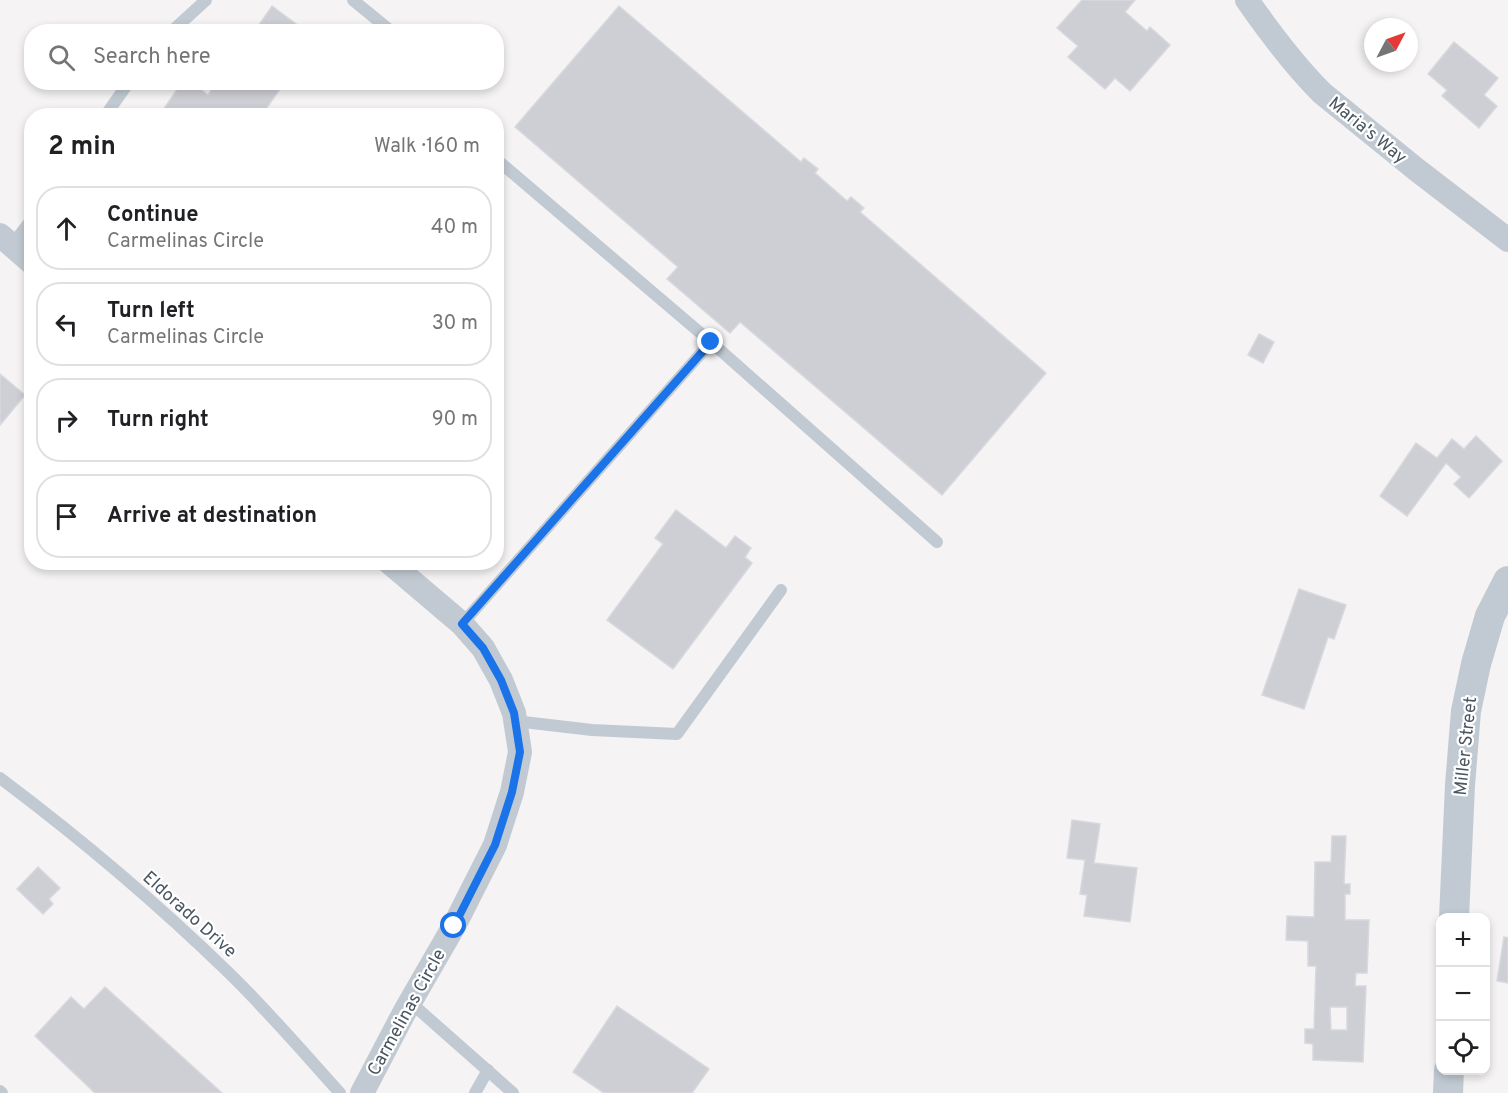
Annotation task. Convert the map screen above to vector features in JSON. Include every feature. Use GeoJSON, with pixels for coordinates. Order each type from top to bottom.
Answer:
{"type":"FeatureCollection","features":[{"type":"Feature","properties":{"kind":"street","name":"Maria's Way"},"geometry":{"type":"LineString","coordinates":[[1247,0],[1275,39],[1322,93],[1508,240]]}},
{"type":"Feature","properties":{"kind":"street"},"geometry":{"type":"LineString","coordinates":[[6,240],[24,256]]}},
{"type":"Feature","properties":{"kind":"street","name":"Carmelinas Circle"},"geometry":{"type":"LineString","coordinates":[[362,1093],[410,1002],[454,926],[495,845],[512,792],[520,752],[514,713],[501,680],[483,648],[462,624],[398,570]]}},
{"type":"Feature","properties":{"kind":"street","name":"Miller Street"},"geometry":{"type":"LineString","coordinates":[[1454,913],[1466,711],[1476,664],[1490,616],[1508,581]]}},
{"type":"Feature","properties":{"kind":"street"},"geometry":{"type":"LineString","coordinates":[[1448,1093],[1449,1075]]}},
{"type":"Feature","properties":{"kind":"lane"},"geometry":{"type":"LineString","coordinates":[[180,24],[206,0]]}},
{"type":"Feature","properties":{"kind":"lane"},"geometry":{"type":"LineString","coordinates":[[353,0],[382,24]]}},
{"type":"Feature","properties":{"kind":"lane"},"geometry":{"type":"LineString","coordinates":[[111,108],[123,90]]}},
{"type":"Feature","properties":{"kind":"lane"},"geometry":{"type":"LineString","coordinates":[[504,166],[711,342],[937,542]]}},
{"type":"Feature","properties":{"kind":"lane"},"geometry":{"type":"LineString","coordinates":[[6,240],[24,225]]}},
{"type":"Feature","properties":{"kind":"lane"},"geometry":{"type":"LineString","coordinates":[[462,624],[711,342]]}},
{"type":"Feature","properties":{"kind":"lane"},"geometry":{"type":"LineString","coordinates":[[515,721],[592,730],[676,734],[782,591]]}},
{"type":"Feature","properties":{"kind":"lane","name":"Eldorado Drive"},"geometry":{"type":"LineString","coordinates":[[0,778],[95,852],[180,927],[230,974],[340,1093]]}},
{"type":"Feature","properties":{"kind":"lane"},"geometry":{"type":"LineString","coordinates":[[410,1002],[513,1093]]}},
{"type":"Feature","properties":{"kind":"lane"},"geometry":{"type":"LineString","coordinates":[[475,1093],[488,1070]]}},
{"type":"Feature","properties":{"kind":"building"},"geometry":{"type":"Polygon","coordinates":[[[1082,0],[1135,0],[1125,12],[1147,31],[1150,27],[1170,45],[1130,91],[1115,78],[1105,89],[1068,57],[1078,46],[1057,28],[1082,0]]]}},
{"type":"Feature","properties":{"kind":"building"},"geometry":{"type":"Polygon","coordinates":[[[272,6],[296,24],[260,24],[272,6]]]}},
{"type":"Feature","properties":{"kind":"building"},"geometry":{"type":"Polygon","coordinates":[[[619,6],[801,162],[804,158],[818,169],[815,173],[847,201],[851,197],[864,208],[860,212],[1046,373],[942,495],[740,322],[730,333],[667,279],[678,267],[515,127],[619,6]]]}},
{"type":"Feature","properties":{"kind":"building"},"geometry":{"type":"Polygon","coordinates":[[[1454,42],[1498,78],[1484,95],[1497,106],[1479,128],[1442,96],[1447,90],[1428,74],[1454,42]]]}},
{"type":"Feature","properties":{"kind":"building"},"geometry":{"type":"Polygon","coordinates":[[[177,90],[201,90],[208,95],[211,90],[279,90],[267,108],[164,108],[177,90]]]}},
{"type":"Feature","properties":{"kind":"building"},"geometry":{"type":"Polygon","coordinates":[[[1259,334],[1274,342],[1263,363],[1248,355],[1259,334]]]}},
{"type":"Feature","properties":{"kind":"building"},"geometry":{"type":"Polygon","coordinates":[[[0,374],[24,396],[0,425],[0,374]]]}},
{"type":"Feature","properties":{"kind":"building"},"geometry":{"type":"Polygon","coordinates":[[[1476,436],[1502,461],[1469,498],[1454,484],[1461,477],[1446,463],[1407,516],[1380,496],[1416,443],[1437,458],[1452,439],[1464,449],[1476,436]]]}},
{"type":"Feature","properties":{"kind":"building"},"geometry":{"type":"Polygon","coordinates":[[[676,510],[726,548],[735,536],[751,548],[745,557],[752,563],[673,669],[607,620],[663,544],[655,538],[676,510]]]}},
{"type":"Feature","properties":{"kind":"building"},"geometry":{"type":"Polygon","coordinates":[[[1299,589],[1346,605],[1334,639],[1328,637],[1304,709],[1262,695],[1299,589]]]}},
{"type":"Feature","properties":{"kind":"building"},"geometry":{"type":"Polygon","coordinates":[[[1072,820],[1100,824],[1094,863],[1137,868],[1130,922],[1084,916],[1087,895],[1080,894],[1085,860],[1067,858],[1072,820]]]}},
{"type":"Feature","properties":{"kind":"building"},"geometry":{"type":"Polygon","coordinates":[[[1332,836],[1346,836],[1344,884],[1350,884],[1350,894],[1345,894],[1345,920],[1369,920],[1367,973],[1356,973],[1355,986],[1366,986],[1363,1062],[1313,1060],[1313,1044],[1305,1043],[1305,1029],[1314,1029],[1316,966],[1308,966],[1308,941],[1286,940],[1287,916],[1314,917],[1315,862],[1331,862],[1332,836]],[[1330,1007],[1331,1030],[1347,1030],[1347,1007],[1330,1007]]]}},
{"type":"Feature","properties":{"kind":"building"},"geometry":{"type":"Polygon","coordinates":[[[38,867],[60,888],[49,899],[53,904],[43,914],[17,889],[38,867]]]}},
{"type":"Feature","properties":{"kind":"building"},"geometry":{"type":"Polygon","coordinates":[[[1504,937],[1508,938],[1508,983],[1497,981],[1504,937]]]}},
{"type":"Feature","properties":{"kind":"building"},"geometry":{"type":"Polygon","coordinates":[[[105,987],[222,1093],[95,1093],[35,1036],[71,997],[84,1009],[105,987]]]}},
{"type":"Feature","properties":{"kind":"building"},"geometry":{"type":"Polygon","coordinates":[[[617,1006],[709,1069],[692,1093],[604,1093],[573,1072],[617,1006]]]}},
{"type":"Feature","properties":{"kind":"route"},"geometry":{"type":"LineString","coordinates":[[454,926],[495,845],[512,792],[520,752],[514,713],[501,680],[483,648],[462,624],[711,342]]}}]}
